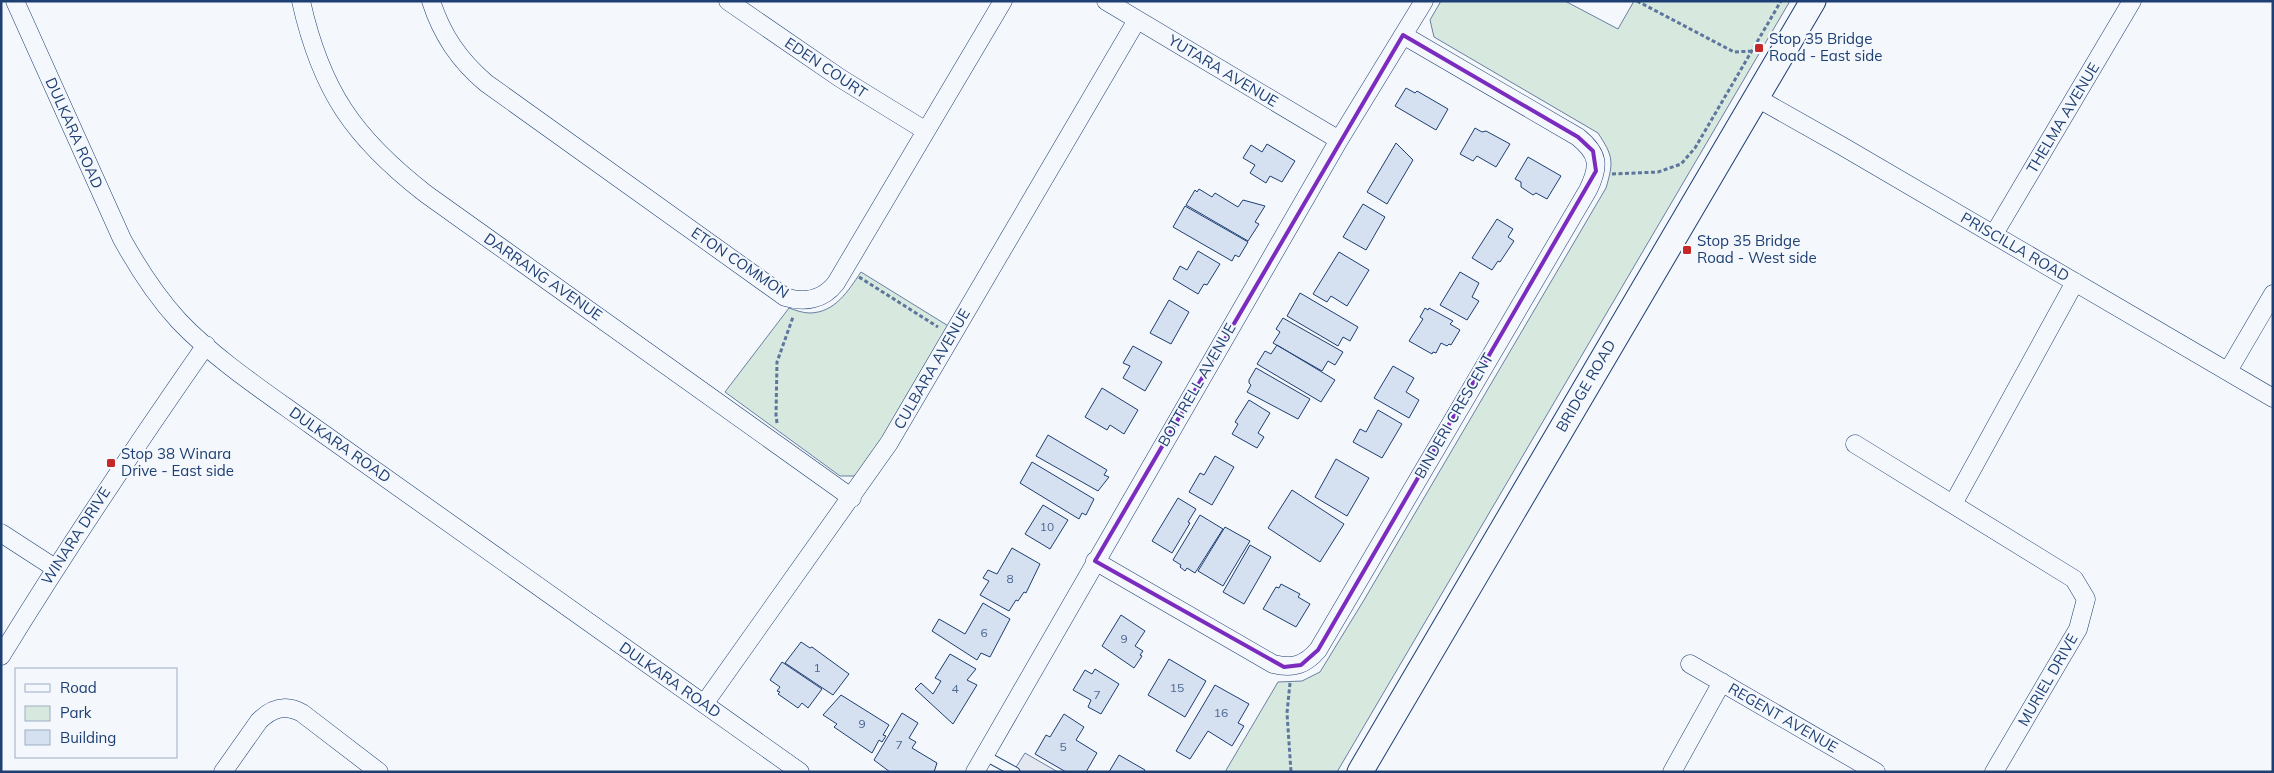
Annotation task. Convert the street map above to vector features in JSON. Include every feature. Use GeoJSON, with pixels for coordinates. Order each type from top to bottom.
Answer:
{"type":"FeatureCollection","features":[{"type":"Feature","properties":{"kind":"main road","name":"BRIDGE ROAD"},"geometry":{"type":"LineString","coordinates":[[1360,772],[1813,1]]}},
{"type":"Feature","properties":{"kind":"street","name":"DULKARA ROAD"},"geometry":{"type":"LineString","coordinates":[[16,1],[110,216],[135,264],[179,321],[206,345],[311,425],[800,772]]}},
{"type":"Feature","properties":{"kind":"street","name":"DARRANG AVENUE"},"geometry":{"type":"LineString","coordinates":[[301,1],[311,40],[330,88],[368,144],[383,160],[426,194],[852,498]]}},
{"type":"Feature","properties":{"kind":"street","name":"ETON COMMON"},"geometry":{"type":"LineString","coordinates":[[431,1],[439,24],[462,62],[486,83],[785,297],[800,300],[824,295],[830,291],[846,269],[1003,1]]}},
{"type":"Feature","properties":{"kind":"street","name":"EDEN COURT"},"geometry":{"type":"LineString","coordinates":[[728,1],[840,78],[926,131]]}},
{"type":"Feature","properties":{"kind":"street","name":"YUTARA AVENUE"},"geometry":{"type":"LineString","coordinates":[[1106,1],[1339,140]]}},
{"type":"Feature","properties":{"kind":"street","name":"BOTTRELL AVENUE"},"geometry":{"type":"LineString","coordinates":[[975,772],[1339,140],[1424,1]]}},
{"type":"Feature","properties":{"kind":"street","name":"THELMA AVENUE"},"geometry":{"type":"LineString","coordinates":[[1994,234],[2132,1]]}},
{"type":"Feature","properties":{"kind":"street","name":"CULBARA AVENUE"},"geometry":{"type":"LineString","coordinates":[[704,704],[852,498],[889,443],[1137,20]]}},
{"type":"Feature","properties":{"kind":"street"},"geometry":{"type":"LineString","coordinates":[[1403,35],[1578,137],[1593,151],[1596,163],[1595,174]]}},
{"type":"Feature","properties":{"kind":"street","name":"PRISCILLA ROAD"},"geometry":{"type":"LineString","coordinates":[[1757,98],[1994,234],[2273,398]]}},
{"type":"Feature","properties":{"kind":"street","name":"BINDERI CRESCENT"},"geometry":{"type":"LineString","coordinates":[[1292,667],[1311,658],[1318,650],[1588,190],[1595,174]]}},
{"type":"Feature","properties":{"kind":"street"},"geometry":{"type":"LineString","coordinates":[[1953,504],[2075,282]]}},
{"type":"Feature","properties":{"kind":"street"},"geometry":{"type":"LineString","coordinates":[[2228,372],[2273,294]]}},
{"type":"Feature","properties":{"kind":"street","name":"WINARA DRIVE"},"geometry":{"type":"LineString","coordinates":[[1,656],[122,464],[206,345]]}},
{"type":"Feature","properties":{"kind":"street","name":"MURIEL DRIVE"},"geometry":{"type":"LineString","coordinates":[[1855,444],[2074,579],[2086,599],[2078,630],[1994,772]]}},
{"type":"Feature","properties":{"kind":"street"},"geometry":{"type":"LineString","coordinates":[[1,533],[55,568]]}},
{"type":"Feature","properties":{"kind":"street"},"geometry":{"type":"LineString","coordinates":[[1095,561],[1273,664],[1292,667]]}},
{"type":"Feature","properties":{"kind":"street","name":"REGENT AVENUE"},"geometry":{"type":"LineString","coordinates":[[1690,664],[1876,772]]}},
{"type":"Feature","properties":{"kind":"street"},"geometry":{"type":"LineString","coordinates":[[1672,772],[1722,682]]}},
{"type":"Feature","properties":{"kind":"street"},"geometry":{"type":"LineString","coordinates":[[223,772],[259,721],[267,714],[286,707],[302,713],[378,772]]}},
{"type":"Feature","properties":{"kind":"lane"},"geometry":{"type":"LineString","coordinates":[[984,755],[1015,772]]}},
{"type":"Feature","properties":{"kind":"path"},"geometry":{"type":"LineString","coordinates":[[1637,1],[1734,52],[1752,51]]}},
{"type":"Feature","properties":{"kind":"path"},"geometry":{"type":"LineString","coordinates":[[1595,174],[1658,172],[1681,164],[1695,148],[1782,1]]}},
{"type":"Feature","properties":{"kind":"path"},"geometry":{"type":"LineString","coordinates":[[846,269],[952,335]]}},
{"type":"Feature","properties":{"kind":"path"},"geometry":{"type":"LineString","coordinates":[[783,448],[776,416],[777,362],[800,300]]}},
{"type":"Feature","properties":{"kind":"path"},"geometry":{"type":"LineString","coordinates":[[1291,772],[1287,712],[1292,667]]}},
{"type":"Feature","properties":{"kind":"highlighted area"},"geometry":{"type":"Polygon","coordinates":[[[1403,35],[1578,137],[1593,151],[1596,171],[1318,650],[1301,665],[1284,667],[1095,561],[1403,35]]]}},
{"type":"Feature","properties":{"kind":"green space"},"geometry":{"type":"Polygon","coordinates":[[[1441,1],[1565,1],[1618,29],[1634,1],[1790,1],[1337,772],[1225,772],[1278,682],[1302,681],[1320,672],[1606,188],[1611,159],[1598,133],[1434,37],[1430,20],[1441,1]]]}},
{"type":"Feature","properties":{"kind":"green space"},"geometry":{"type":"Polygon","coordinates":[[[861,272],[950,327],[868,466],[855,476],[840,476],[725,392],[789,308],[809,313],[826,309],[840,300],[861,272]]]}},
{"type":"Feature","properties":{"kind":"shaded area"},"geometry":{"type":"Polygon","coordinates":[[[1025,753],[1058,772],[1013,772],[1025,753]]]}},
{"type":"Feature","properties":{"kind":"building"},"geometry":{"type":"Polygon","coordinates":[[[1406,88],[1415,93],[1417,91],[1448,109],[1436,130],[1395,106],[1406,88]]]}},
{"type":"Feature","properties":{"kind":"building"},"geometry":{"type":"Polygon","coordinates":[[[1475,128],[1482,132],[1486,131],[1510,144],[1496,167],[1477,156],[1473,161],[1460,154],[1475,128]]]}},
{"type":"Feature","properties":{"kind":"building"},"geometry":{"type":"Polygon","coordinates":[[[1396,143],[1413,160],[1387,204],[1367,192],[1396,143]]]}},
{"type":"Feature","properties":{"kind":"building"},"geometry":{"type":"Polygon","coordinates":[[[1267,144],[1295,161],[1282,182],[1270,176],[1266,183],[1250,173],[1255,165],[1243,158],[1251,145],[1262,152],[1267,144]]]}},
{"type":"Feature","properties":{"kind":"building"},"geometry":{"type":"Polygon","coordinates":[[[1528,157],[1561,176],[1547,199],[1536,193],[1533,195],[1521,187],[1521,182],[1515,179],[1528,157]]]}},
{"type":"Feature","properties":{"kind":"building"},"geometry":{"type":"Polygon","coordinates":[[[1199,189],[1212,197],[1215,193],[1238,207],[1243,200],[1265,206],[1255,222],[1259,224],[1248,241],[1186,205],[1195,190],[1197,192],[1199,189]]]}},
{"type":"Feature","properties":{"kind":"building"},"geometry":{"type":"Polygon","coordinates":[[[1363,204],[1385,217],[1366,250],[1343,237],[1363,204]]]}},
{"type":"Feature","properties":{"kind":"building"},"geometry":{"type":"Polygon","coordinates":[[[1185,206],[1248,242],[1239,257],[1235,255],[1232,261],[1173,227],[1185,206]]]}},
{"type":"Feature","properties":{"kind":"building"},"geometry":{"type":"Polygon","coordinates":[[[1497,219],[1513,229],[1508,237],[1514,241],[1500,262],[1498,261],[1492,270],[1472,258],[1497,219]]]}},
{"type":"Feature","properties":{"kind":"building"},"geometry":{"type":"Polygon","coordinates":[[[1198,251],[1220,264],[1207,285],[1204,284],[1198,294],[1173,279],[1180,266],[1187,270],[1198,251]]]}},
{"type":"Feature","properties":{"kind":"building"},"geometry":{"type":"Polygon","coordinates":[[[1339,252],[1369,270],[1347,306],[1331,296],[1327,302],[1313,294],[1339,252]]]}},
{"type":"Feature","properties":{"kind":"building"},"geometry":{"type":"Polygon","coordinates":[[[1460,272],[1479,283],[1472,297],[1479,301],[1467,320],[1440,305],[1460,272]]]}},
{"type":"Feature","properties":{"kind":"building"},"geometry":{"type":"Polygon","coordinates":[[[1300,293],[1358,327],[1350,341],[1343,337],[1338,346],[1287,316],[1300,293]]]}},
{"type":"Feature","properties":{"kind":"building"},"geometry":{"type":"Polygon","coordinates":[[[1169,300],[1189,312],[1171,344],[1150,333],[1169,300]]]}},
{"type":"Feature","properties":{"kind":"building"},"geometry":{"type":"Polygon","coordinates":[[[1425,308],[1428,310],[1429,308],[1453,321],[1450,324],[1460,330],[1451,345],[1447,346],[1441,343],[1436,353],[1433,352],[1432,354],[1409,341],[1423,319],[1420,317],[1425,308]]]}},
{"type":"Feature","properties":{"kind":"building"},"geometry":{"type":"Polygon","coordinates":[[[1283,318],[1343,352],[1335,365],[1328,361],[1322,371],[1273,343],[1280,332],[1276,329],[1283,318]]]}},
{"type":"Feature","properties":{"kind":"building"},"geometry":{"type":"Polygon","coordinates":[[[1277,345],[1335,380],[1321,402],[1257,364],[1265,351],[1271,354],[1277,345]]]}},
{"type":"Feature","properties":{"kind":"building"},"geometry":{"type":"Polygon","coordinates":[[[1133,346],[1162,362],[1145,391],[1123,378],[1130,366],[1123,363],[1133,346]]]}},
{"type":"Feature","properties":{"kind":"building"},"geometry":{"type":"Polygon","coordinates":[[[1393,366],[1414,378],[1406,392],[1419,400],[1409,418],[1374,398],[1393,366]]]}},
{"type":"Feature","properties":{"kind":"building"},"geometry":{"type":"Polygon","coordinates":[[[1256,368],[1310,399],[1298,419],[1247,392],[1251,385],[1249,380],[1256,368]]]}},
{"type":"Feature","properties":{"kind":"building"},"geometry":{"type":"Polygon","coordinates":[[[1102,388],[1138,410],[1124,434],[1110,425],[1107,430],[1085,417],[1102,388]]]}},
{"type":"Feature","properties":{"kind":"building"},"geometry":{"type":"Polygon","coordinates":[[[1249,400],[1270,413],[1258,433],[1264,437],[1257,448],[1232,434],[1238,424],[1235,422],[1249,400]]]}},
{"type":"Feature","properties":{"kind":"building"},"geometry":{"type":"Polygon","coordinates":[[[1378,410],[1402,424],[1382,458],[1353,442],[1360,429],[1366,432],[1378,410]]]}},
{"type":"Feature","properties":{"kind":"building"},"geometry":{"type":"Polygon","coordinates":[[[1048,435],[1107,470],[1104,475],[1109,477],[1098,491],[1036,456],[1048,435]]]}},
{"type":"Feature","properties":{"kind":"building"},"geometry":{"type":"Polygon","coordinates":[[[1215,456],[1234,467],[1212,505],[1189,492],[1200,473],[1204,475],[1215,456]]]}},
{"type":"Feature","properties":{"kind":"building"},"geometry":{"type":"Polygon","coordinates":[[[1336,459],[1369,478],[1347,516],[1315,497],[1336,459]]]}},
{"type":"Feature","properties":{"kind":"building"},"geometry":{"type":"Polygon","coordinates":[[[1032,462],[1094,499],[1086,515],[1082,513],[1079,519],[1020,483],[1032,462]]]}},
{"type":"Feature","properties":{"kind":"building"},"geometry":{"type":"Polygon","coordinates":[[[1292,490],[1344,524],[1320,562],[1268,528],[1292,490]]]}},
{"type":"Feature","properties":{"kind":"building"},"geometry":{"type":"Polygon","coordinates":[[[1178,498],[1196,509],[1172,553],[1152,541],[1178,498]]]}},
{"type":"Feature","properties":{"kind":"building"},"geometry":{"type":"Polygon","coordinates":[[[1043,505],[1068,520],[1050,549],[1025,534],[1043,505]]]}},
{"type":"Feature","properties":{"kind":"building"},"geometry":{"type":"Polygon","coordinates":[[[1200,515],[1223,529],[1195,573],[1187,568],[1185,571],[1180,567],[1181,565],[1173,560],[1200,515]]]}},
{"type":"Feature","properties":{"kind":"building"},"geometry":{"type":"Polygon","coordinates":[[[1225,527],[1250,541],[1223,586],[1198,571],[1225,527]]]}},
{"type":"Feature","properties":{"kind":"building"},"geometry":{"type":"Polygon","coordinates":[[[1250,545],[1271,557],[1244,604],[1223,592],[1250,545]]]}},
{"type":"Feature","properties":{"kind":"building"},"geometry":{"type":"Polygon","coordinates":[[[1012,548],[1040,564],[1026,593],[1024,592],[1018,601],[1016,600],[1009,611],[980,595],[989,581],[983,578],[988,570],[997,574],[1012,548]]]}},
{"type":"Feature","properties":{"kind":"building"},"geometry":{"type":"Polygon","coordinates":[[[1281,584],[1300,594],[1298,597],[1310,604],[1296,627],[1263,609],[1276,587],[1279,588],[1281,584]]]}},
{"type":"Feature","properties":{"kind":"building"},"geometry":{"type":"Polygon","coordinates":[[[983,603],[1010,619],[990,657],[981,653],[977,660],[932,631],[939,619],[965,634],[983,603]]]}},
{"type":"Feature","properties":{"kind":"building"},"geometry":{"type":"Polygon","coordinates":[[[1121,615],[1145,631],[1135,646],[1143,651],[1134,668],[1102,646],[1121,615]]]}},
{"type":"Feature","properties":{"kind":"building"},"geometry":{"type":"Polygon","coordinates":[[[801,642],[810,648],[812,647],[849,674],[833,695],[785,663],[801,642]]]}},
{"type":"Feature","properties":{"kind":"building"},"geometry":{"type":"Polygon","coordinates":[[[950,654],[976,669],[967,680],[977,685],[953,724],[915,689],[921,683],[933,694],[941,681],[935,678],[950,654]]]}},
{"type":"Feature","properties":{"kind":"building"},"geometry":{"type":"Polygon","coordinates":[[[1169,659],[1206,681],[1185,717],[1148,695],[1169,659]]]}},
{"type":"Feature","properties":{"kind":"building"},"geometry":{"type":"Polygon","coordinates":[[[782,662],[822,689],[808,708],[802,703],[798,708],[778,694],[780,692],[777,691],[780,687],[770,680],[782,662]]]}},
{"type":"Feature","properties":{"kind":"building"},"geometry":{"type":"Polygon","coordinates":[[[1095,669],[1119,684],[1101,714],[1088,707],[1091,700],[1073,690],[1085,670],[1092,674],[1095,669]]]}},
{"type":"Feature","properties":{"kind":"building"},"geometry":{"type":"Polygon","coordinates":[[[1215,685],[1249,704],[1238,723],[1244,726],[1232,746],[1208,731],[1190,759],[1176,751],[1215,685]]]}},
{"type":"Feature","properties":{"kind":"building"},"geometry":{"type":"Polygon","coordinates":[[[841,695],[889,725],[883,735],[886,736],[882,742],[879,740],[872,753],[834,727],[837,724],[823,715],[841,695]]]}},
{"type":"Feature","properties":{"kind":"building"},"geometry":{"type":"Polygon","coordinates":[[[902,713],[918,723],[909,738],[916,742],[912,748],[937,763],[934,772],[890,772],[874,760],[902,713]]]}},
{"type":"Feature","properties":{"kind":"building"},"geometry":{"type":"Polygon","coordinates":[[[1064,714],[1084,727],[1076,740],[1097,753],[1086,772],[1066,772],[1035,754],[1046,735],[1050,737],[1064,714]]]}},
{"type":"Feature","properties":{"kind":"building"},"geometry":{"type":"Polygon","coordinates":[[[1119,755],[1145,770],[1144,772],[1109,772],[1119,755]]]}},
{"type":"Feature","properties":{"kind":"place","name":"Stop 35 Bridge Road - East side"},"geometry":{"type":"Point","coordinates":[1759,48]}},
{"type":"Feature","properties":{"kind":"place","name":"Stop 35 Bridge Road - West side"},"geometry":{"type":"Point","coordinates":[1687,250]}},
{"type":"Feature","properties":{"kind":"place","name":"Stop 38 Winara Drive - East side"},"geometry":{"type":"Point","coordinates":[111,463]}}]}
